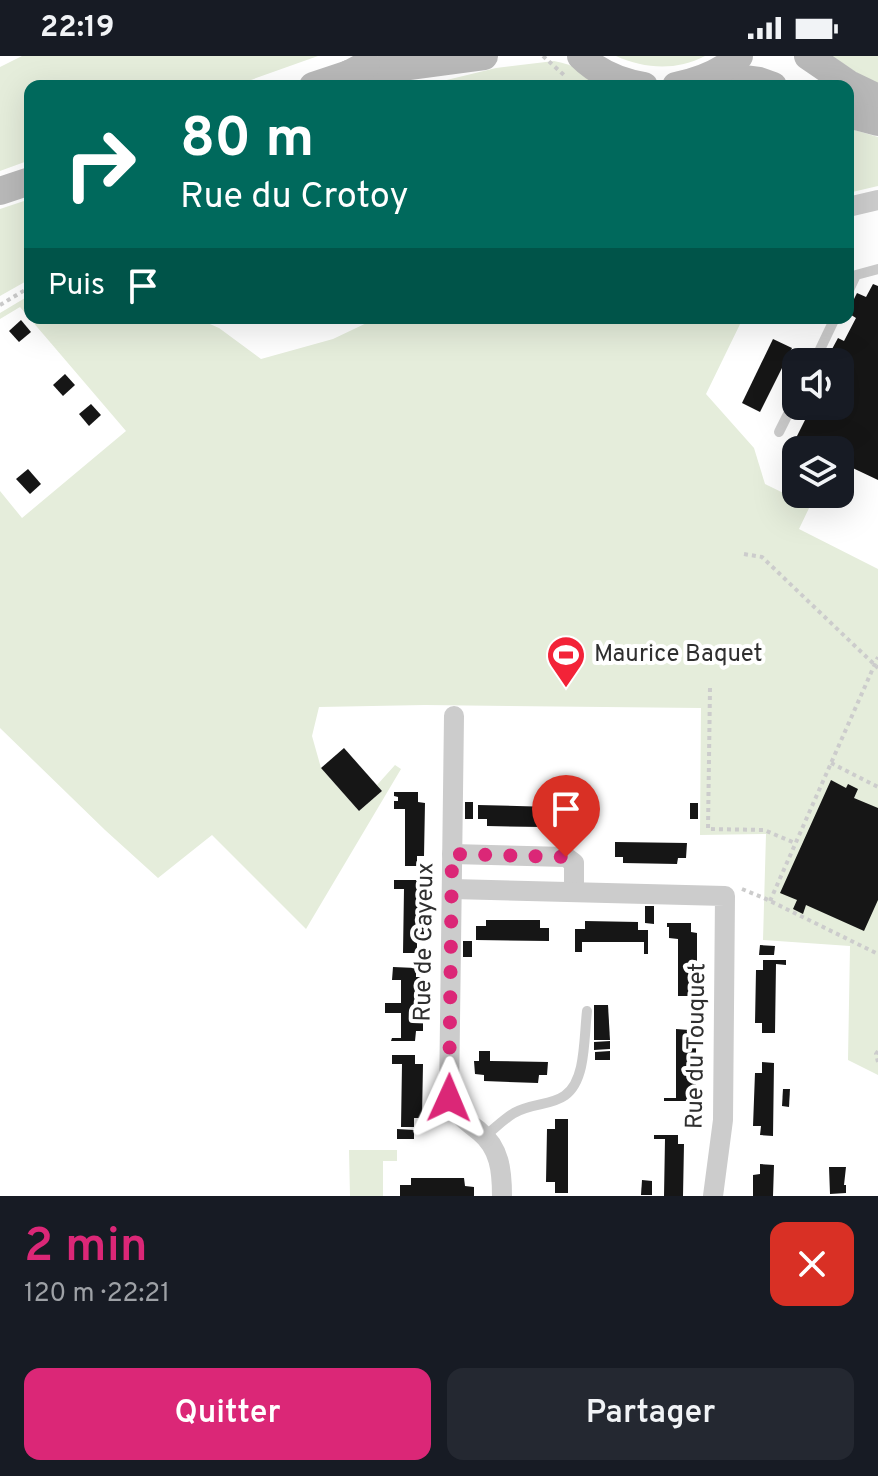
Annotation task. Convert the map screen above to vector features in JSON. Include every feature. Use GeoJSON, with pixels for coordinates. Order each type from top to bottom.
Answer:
{"type":"FeatureCollection","features":[{"type":"Feature","properties":{"kind":"main road"},"geometry":{"type":"LineString","coordinates":[[331,80],[385,56]]}},
{"type":"Feature","properties":{"kind":"main road"},"geometry":{"type":"LineString","coordinates":[[349,74],[484,56]]}},
{"type":"Feature","properties":{"kind":"main road"},"geometry":{"type":"LineString","coordinates":[[697,80],[739,56]]}},
{"type":"Feature","properties":{"kind":"main road"},"geometry":{"type":"LineString","coordinates":[[808,56],[843,80]]}},
{"type":"Feature","properties":{"kind":"main road"},"geometry":{"type":"LineString","coordinates":[[574,67],[588,63],[611,80]]}},
{"type":"Feature","properties":{"kind":"main road"},"geometry":{"type":"LineString","coordinates":[[854,86],[878,98]]}},
{"type":"Feature","properties":{"kind":"main road"},"geometry":{"type":"LineString","coordinates":[[854,116],[878,122]]}},
{"type":"Feature","properties":{"kind":"main road"},"geometry":{"type":"LineString","coordinates":[[0,191],[24,183]]}},
{"type":"Feature","properties":{"kind":"street"},"geometry":{"type":"LineString","coordinates":[[854,206],[878,200]]}},
{"type":"Feature","properties":{"kind":"street","name":"Rue de Cayeux"},"geometry":{"type":"LineString","coordinates":[[454,716],[449,1098],[460,1116],[490,1142],[500,1162],[502,1196]]}},
{"type":"Feature","properties":{"kind":"street"},"geometry":{"type":"LineString","coordinates":[[452,854],[566,857],[574,863],[574,891]]}},
{"type":"Feature","properties":{"kind":"street"},"geometry":{"type":"LineString","coordinates":[[452,889],[729,891]]}},
{"type":"Feature","properties":{"kind":"street","name":"Rue du Touquet"},"geometry":{"type":"LineString","coordinates":[[713,1196],[723,1120],[729,891]]}},
{"type":"Feature","properties":{"kind":"lane"},"geometry":{"type":"LineString","coordinates":[[854,275],[878,269]]}},
{"type":"Feature","properties":{"kind":"lane"},"geometry":{"type":"LineString","coordinates":[[821,348],[832,324]]}},
{"type":"Feature","properties":{"kind":"lane"},"geometry":{"type":"LineString","coordinates":[[779,432],[785,420]]}},
{"type":"Feature","properties":{"kind":"lane"},"geometry":{"type":"LineString","coordinates":[[485,1136],[513,1114],[551,1103],[574,1085],[581,1068],[587,1011]]}},
{"type":"Feature","properties":{"kind":"path"},"geometry":{"type":"LineString","coordinates":[[543,56],[574,67]]}},
{"type":"Feature","properties":{"kind":"path"},"geometry":{"type":"LineString","coordinates":[[0,305],[24,291]]}},
{"type":"Feature","properties":{"kind":"path"},"geometry":{"type":"LineString","coordinates":[[744,554],[762,557],[876,666]]}},
{"type":"Feature","properties":{"kind":"path"},"geometry":{"type":"LineString","coordinates":[[770,901],[878,657]]}},
{"type":"Feature","properties":{"kind":"path"},"geometry":{"type":"LineString","coordinates":[[710,688],[708,829],[764,830],[795,843]]}},
{"type":"Feature","properties":{"kind":"path"},"geometry":{"type":"LineString","coordinates":[[831,763],[878,787]]}},
{"type":"Feature","properties":{"kind":"path"},"geometry":{"type":"LineString","coordinates":[[729,891],[770,901],[878,954]]}},
{"type":"Feature","properties":{"kind":"path"},"geometry":{"type":"LineString","coordinates":[[878,1051],[878,1062]]}},
{"type":"Feature","properties":{"kind":"green space"},"geometry":{"type":"Polygon","coordinates":[[[22,56],[318,56],[251,80],[24,80],[24,162],[0,171],[0,67],[22,56]]]}},
{"type":"Feature","properties":{"kind":"green space"},"geometry":{"type":"Polygon","coordinates":[[[616,56],[705,56],[672,66],[649,66],[616,56]]]}},
{"type":"Feature","properties":{"kind":"green space"},"geometry":{"type":"Polygon","coordinates":[[[832,56],[878,56],[878,87],[832,56]]]}},
{"type":"Feature","properties":{"kind":"green space"},"geometry":{"type":"Polygon","coordinates":[[[554,61],[579,69],[593,80],[447,80],[496,68],[554,61]]]}},
{"type":"Feature","properties":{"kind":"green space"},"geometry":{"type":"Polygon","coordinates":[[[854,130],[878,137],[878,186],[854,192],[854,130]]]}},
{"type":"Feature","properties":{"kind":"green space"},"geometry":{"type":"Polygon","coordinates":[[[24,201],[24,282],[0,296],[0,209],[24,201]]]}},
{"type":"Feature","properties":{"kind":"green space","name":"Maurice Baquet"},"geometry":{"type":"Polygon","coordinates":[[[24,299],[24,312],[20,307],[0,319],[0,313],[24,299]]]}},
{"type":"Feature","properties":{"kind":"green space","name":"Maurice Baquet"},"geometry":{"type":"Polygon","coordinates":[[[35,324],[210,324],[261,359],[333,339],[365,324],[740,324],[706,394],[754,448],[765,484],[782,492],[782,508],[809,508],[799,529],[878,569],[878,1075],[848,1060],[850,946],[763,940],[766,834],[700,835],[701,708],[319,707],[312,736],[321,768],[359,811],[382,791],[377,785],[395,765],[401,769],[306,929],[212,835],[158,878],[0,728],[0,491],[22,518],[126,431],[35,324]]]}},
{"type":"Feature","properties":{"kind":"green space"},"geometry":{"type":"Polygon","coordinates":[[[349,1150],[397,1150],[397,1161],[383,1161],[383,1196],[350,1196],[349,1150]]]}},
{"type":"Feature","properties":{"kind":"building"},"geometry":{"type":"Polygon","coordinates":[[[873,284],[878,286],[878,480],[854,469],[854,436],[797,436],[805,420],[854,420],[854,348],[833,348],[838,338],[844,341],[854,324],[854,299],[857,293],[866,297],[873,284]]]}},
{"type":"Feature","properties":{"kind":"building"},"geometry":{"type":"Polygon","coordinates":[[[21,320],[31,332],[19,342],[9,331],[21,320]]]}},
{"type":"Feature","properties":{"kind":"building"},"geometry":{"type":"Polygon","coordinates":[[[773,339],[792,348],[782,348],[782,368],[760,412],[742,403],[773,339]]]}},
{"type":"Feature","properties":{"kind":"building"},"geometry":{"type":"Polygon","coordinates":[[[65,374],[75,385],[63,396],[53,385],[65,374]]]}},
{"type":"Feature","properties":{"kind":"building"},"geometry":{"type":"Polygon","coordinates":[[[91,404],[101,415],[89,426],[79,414],[91,404]]]}},
{"type":"Feature","properties":{"kind":"building"},"geometry":{"type":"Polygon","coordinates":[[[28,469],[41,484],[30,494],[16,479],[28,469]]]}},
{"type":"Feature","properties":{"kind":"building"},"geometry":{"type":"Polygon","coordinates":[[[344,748],[382,791],[359,811],[321,768],[344,748]]]}},
{"type":"Feature","properties":{"kind":"building"},"geometry":{"type":"Polygon","coordinates":[[[831,780],[846,788],[848,784],[858,789],[854,798],[878,808],[878,900],[864,931],[806,905],[803,914],[793,909],[797,900],[780,893],[831,780]]]}},
{"type":"Feature","properties":{"kind":"building"},"geometry":{"type":"Polygon","coordinates":[[[394,792],[418,792],[418,802],[425,803],[424,856],[417,856],[417,866],[405,866],[405,809],[394,809],[394,801],[398,801],[398,797],[394,796],[394,792]]]}},
{"type":"Feature","properties":{"kind":"building"},"geometry":{"type":"Polygon","coordinates":[[[465,802],[473,802],[473,819],[465,819],[465,802]]]}},
{"type":"Feature","properties":{"kind":"building"},"geometry":{"type":"Polygon","coordinates":[[[690,803],[698,803],[698,819],[690,819],[690,803]]]}},
{"type":"Feature","properties":{"kind":"building"},"geometry":{"type":"Polygon","coordinates":[[[478,805],[552,807],[552,820],[541,820],[542,827],[487,826],[487,819],[478,819],[478,805]]]}},
{"type":"Feature","properties":{"kind":"building"},"geometry":{"type":"Polygon","coordinates":[[[615,842],[687,843],[686,858],[678,858],[677,864],[623,863],[623,857],[615,857],[615,842]]]}},
{"type":"Feature","properties":{"kind":"building"},"geometry":{"type":"Polygon","coordinates":[[[394,880],[418,880],[417,890],[424,890],[424,943],[417,943],[417,953],[403,953],[404,889],[394,889],[394,880]]]}},
{"type":"Feature","properties":{"kind":"building"},"geometry":{"type":"Polygon","coordinates":[[[645,906],[654,906],[654,924],[645,923],[645,906]]]}},
{"type":"Feature","properties":{"kind":"building"},"geometry":{"type":"Polygon","coordinates":[[[486,920],[540,920],[540,928],[549,928],[549,941],[476,940],[476,926],[486,926],[486,920]]]}},
{"type":"Feature","properties":{"kind":"building"},"geometry":{"type":"Polygon","coordinates":[[[585,921],[638,922],[638,930],[648,930],[648,954],[644,954],[644,942],[582,942],[582,952],[575,952],[575,929],[585,929],[585,921]]]}},
{"type":"Feature","properties":{"kind":"building"},"geometry":{"type":"Polygon","coordinates":[[[667,923],[691,923],[691,932],[697,933],[697,987],[690,987],[690,996],[678,996],[678,939],[669,938],[667,923]]]}},
{"type":"Feature","properties":{"kind":"building"},"geometry":{"type":"Polygon","coordinates":[[[463,941],[472,941],[472,957],[463,957],[463,941]]]}},
{"type":"Feature","properties":{"kind":"building"},"geometry":{"type":"Polygon","coordinates":[[[760,945],[775,946],[774,955],[759,955],[760,945]]]}},
{"type":"Feature","properties":{"kind":"building"},"geometry":{"type":"Polygon","coordinates":[[[763,960],[786,960],[786,965],[776,964],[775,1033],[762,1033],[762,1023],[755,1023],[756,970],[763,970],[763,960]]]}},
{"type":"Feature","properties":{"kind":"building"},"geometry":{"type":"Polygon","coordinates":[[[393,967],[416,968],[416,977],[423,977],[423,1031],[416,1031],[415,1041],[391,1041],[392,1038],[401,1038],[401,1013],[385,1013],[385,1003],[401,1003],[401,980],[392,980],[393,967]]]}},
{"type":"Feature","properties":{"kind":"building"},"geometry":{"type":"Polygon","coordinates":[[[594,1005],[608,1005],[610,1040],[594,1040],[594,1005]]]}},
{"type":"Feature","properties":{"kind":"building"},"geometry":{"type":"Polygon","coordinates":[[[676,1029],[689,1030],[689,1039],[696,1039],[696,1091],[688,1092],[688,1101],[664,1101],[664,1098],[676,1098],[676,1029]]]}},
{"type":"Feature","properties":{"kind":"building"},"geometry":{"type":"Polygon","coordinates":[[[610,1041],[610,1049],[594,1050],[594,1042],[610,1041]]]}},
{"type":"Feature","properties":{"kind":"building"},"geometry":{"type":"Polygon","coordinates":[[[479,1051],[490,1051],[490,1061],[548,1062],[547,1075],[539,1075],[538,1083],[484,1081],[484,1075],[475,1074],[474,1061],[479,1061],[479,1051]]]}},
{"type":"Feature","properties":{"kind":"building"},"geometry":{"type":"Polygon","coordinates":[[[610,1051],[610,1060],[595,1060],[595,1052],[610,1051]]]}},
{"type":"Feature","properties":{"kind":"building"},"geometry":{"type":"Polygon","coordinates":[[[392,1055],[415,1055],[415,1064],[423,1064],[422,1118],[414,1118],[414,1127],[401,1127],[402,1064],[392,1064],[392,1055]]]}},
{"type":"Feature","properties":{"kind":"building"},"geometry":{"type":"Polygon","coordinates":[[[762,1062],[774,1063],[773,1136],[760,1135],[761,1126],[753,1126],[755,1073],[762,1073],[762,1062]]]}},
{"type":"Feature","properties":{"kind":"building"},"geometry":{"type":"Polygon","coordinates":[[[783,1089],[790,1089],[789,1107],[782,1106],[783,1089]]]}},
{"type":"Feature","properties":{"kind":"building"},"geometry":{"type":"Polygon","coordinates":[[[555,1119],[568,1119],[568,1193],[555,1193],[555,1182],[546,1182],[547,1129],[555,1129],[555,1119]]]}},
{"type":"Feature","properties":{"kind":"building"},"geometry":{"type":"Polygon","coordinates":[[[397,1129],[414,1130],[414,1139],[397,1139],[397,1129]]]}},
{"type":"Feature","properties":{"kind":"building"},"geometry":{"type":"Polygon","coordinates":[[[654,1135],[678,1135],[678,1144],[684,1144],[683,1196],[664,1196],[665,1139],[654,1139],[654,1135]]]}},
{"type":"Feature","properties":{"kind":"building"},"geometry":{"type":"Polygon","coordinates":[[[760,1164],[774,1165],[773,1196],[753,1196],[753,1175],[760,1174],[760,1164]]]}},
{"type":"Feature","properties":{"kind":"building"},"geometry":{"type":"Polygon","coordinates":[[[829,1167],[846,1167],[846,1193],[830,1194],[829,1167]]]}},
{"type":"Feature","properties":{"kind":"building"},"geometry":{"type":"Polygon","coordinates":[[[411,1178],[464,1178],[465,1186],[474,1187],[474,1196],[400,1196],[400,1185],[411,1185],[411,1178]]]}},
{"type":"Feature","properties":{"kind":"building"},"geometry":{"type":"Polygon","coordinates":[[[642,1180],[652,1181],[652,1195],[641,1195],[642,1180]]]}},
{"type":"Feature","properties":{"kind":"place","name":"Maurice Baquet"},"geometry":{"type":"Point","coordinates":[566,689]}},
{"type":"Feature","properties":{"kind":"route"},"geometry":{"type":"LineString","coordinates":[[449,1098],[452,854],[566,857]]}}]}
